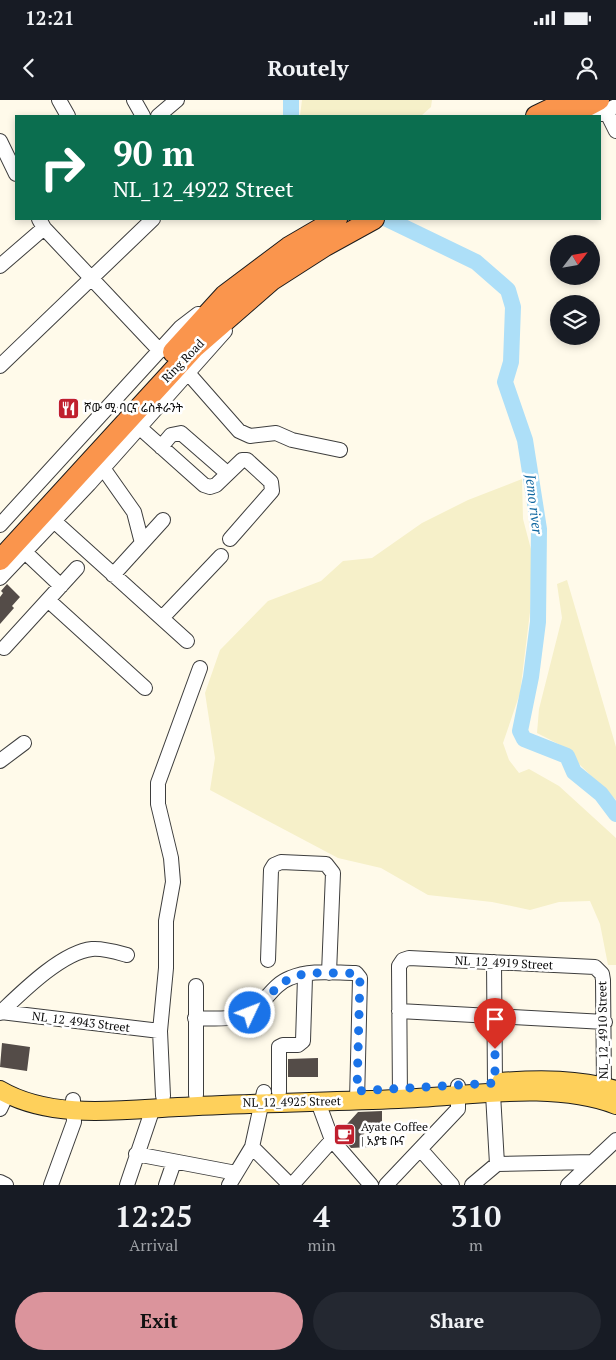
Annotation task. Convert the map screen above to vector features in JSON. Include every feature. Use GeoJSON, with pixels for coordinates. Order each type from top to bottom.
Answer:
{"type":"FeatureCollection","features":[{"type":"Feature","properties":{"kind":"highway"},"geometry":{"type":"LineString","coordinates":[[538,115],[569,100]]}},
{"type":"Feature","properties":{"kind":"highway"},"geometry":{"type":"LineString","coordinates":[[573,115],[604,108]]}},
{"type":"Feature","properties":{"kind":"highway","name":"Ring Road"},"geometry":{"type":"LineString","coordinates":[[0,539],[233,300],[299,262],[339,225],[368,220]]}},
{"type":"Feature","properties":{"kind":"highway","name":"Ring Road"},"geometry":{"type":"LineString","coordinates":[[0,560],[194,348],[233,300]]}},
{"type":"Feature","properties":{"kind":"main road","name":"NL_12_4925 Street"},"geometry":{"type":"LineString","coordinates":[[0,1077],[74,1105]]}},
{"type":"Feature","properties":{"kind":"main road","name":"NL_12_4925 Street"},"geometry":{"type":"LineString","coordinates":[[158,1102],[196,1095],[399,1095],[494,1088],[560,1080],[610,1088]]}},
{"type":"Feature","properties":{"kind":"main road","name":"NL_12_4925 Street"},"geometry":{"type":"LineString","coordinates":[[494,1088],[563,1093],[616,1104]]}},
{"type":"Feature","properties":{"kind":"main road","name":"NL_12_4925 Street"},"geometry":{"type":"LineString","coordinates":[[2,1098],[41,1106],[269,1096],[318,1102],[357,1096]]}},
{"type":"Feature","properties":{"kind":"street"},"geometry":{"type":"LineString","coordinates":[[60,100],[68,115]]}},
{"type":"Feature","properties":{"kind":"street"},"geometry":{"type":"LineString","coordinates":[[134,100],[142,115]]}},
{"type":"Feature","properties":{"kind":"street"},"geometry":{"type":"LineString","coordinates":[[159,115],[178,100]]}},
{"type":"Feature","properties":{"kind":"street"},"geometry":{"type":"LineString","coordinates":[[528,115],[550,100]]}},
{"type":"Feature","properties":{"kind":"street"},"geometry":{"type":"LineString","coordinates":[[604,108],[616,130]]}},
{"type":"Feature","properties":{"kind":"street"},"geometry":{"type":"LineString","coordinates":[[1,145],[15,172]]}},
{"type":"Feature","properties":{"kind":"street"},"geometry":{"type":"LineString","coordinates":[[1,362],[152,220]]}},
{"type":"Feature","properties":{"kind":"street"},"geometry":{"type":"LineString","coordinates":[[0,266],[42,222],[90,279],[160,351]]}},
{"type":"Feature","properties":{"kind":"street"},"geometry":{"type":"LineString","coordinates":[[0,525],[181,328],[233,300]]}},
{"type":"Feature","properties":{"kind":"street"},"geometry":{"type":"LineString","coordinates":[[0,578],[103,468],[228,327],[233,300]]}},
{"type":"Feature","properties":{"kind":"street"},"geometry":{"type":"LineString","coordinates":[[188,373],[239,431],[250,436],[276,434],[292,440],[340,450]]}},
{"type":"Feature","properties":{"kind":"street"},"geometry":{"type":"LineString","coordinates":[[139,427],[204,485],[210,488],[216,486],[236,462],[247,460],[273,486],[272,491],[230,539]]}},
{"type":"Feature","properties":{"kind":"street"},"geometry":{"type":"LineString","coordinates":[[161,447],[172,435],[181,433],[227,473]]}},
{"type":"Feature","properties":{"kind":"street"},"geometry":{"type":"LineString","coordinates":[[103,468],[134,512],[142,544]]}},
{"type":"Feature","properties":{"kind":"street"},"geometry":{"type":"LineString","coordinates":[[114,574],[163,520]]}},
{"type":"Feature","properties":{"kind":"street"},"geometry":{"type":"LineString","coordinates":[[54,521],[187,641]]}},
{"type":"Feature","properties":{"kind":"street"},"geometry":{"type":"LineString","coordinates":[[25,552],[61,586]]}},
{"type":"Feature","properties":{"kind":"street"},"geometry":{"type":"LineString","coordinates":[[162,618],[222,556]]}},
{"type":"Feature","properties":{"kind":"street"},"geometry":{"type":"LineString","coordinates":[[4,648],[77,568]]}},
{"type":"Feature","properties":{"kind":"street"},"geometry":{"type":"LineString","coordinates":[[48,600],[145,688]]}},
{"type":"Feature","properties":{"kind":"street"},"geometry":{"type":"LineString","coordinates":[[131,1184],[136,1154],[158,1102],[160,1031],[166,968],[166,921],[173,882],[171,858],[158,804],[158,784],[200,668]]}},
{"type":"Feature","properties":{"kind":"street"},"geometry":{"type":"LineString","coordinates":[[0,761],[24,743]]}},
{"type":"Feature","properties":{"kind":"street"},"geometry":{"type":"LineString","coordinates":[[268,960],[271,870],[274,865],[281,862],[326,864],[333,873],[329,973]]}},
{"type":"Feature","properties":{"kind":"street"},"geometry":{"type":"LineString","coordinates":[[0,1013],[52,967],[79,953],[93,949],[127,955]]}},
{"type":"Feature","properties":{"kind":"street","name":"NL_12_4919 Street"},"geometry":{"type":"LineString","coordinates":[[398,1011],[399,966],[403,960],[409,958],[595,967],[602,974]]}},
{"type":"Feature","properties":{"kind":"street"},"geometry":{"type":"LineString","coordinates":[[494,962],[494,1088],[497,1164]]}},
{"type":"Feature","properties":{"kind":"street"},"geometry":{"type":"LineString","coordinates":[[196,1018],[231,1018],[250,1013],[278,985],[294,976],[311,972],[358,975],[360,978],[357,1096]]}},
{"type":"Feature","properties":{"kind":"street"},"geometry":{"type":"LineString","coordinates":[[229,1185],[252,1147],[269,1096],[279,1047],[301,1044],[305,977],[308,974]]}},
{"type":"Feature","properties":{"kind":"street","name":"NL_12_4910 Street"},"geometry":{"type":"LineString","coordinates":[[602,974],[605,1022],[610,1052],[610,1088]]}},
{"type":"Feature","properties":{"kind":"street"},"geometry":{"type":"LineString","coordinates":[[196,986],[196,1095]]}},
{"type":"Feature","properties":{"kind":"street"},"geometry":{"type":"LineString","coordinates":[[399,1095],[398,1011],[605,1022]]}},
{"type":"Feature","properties":{"kind":"street","name":"NL_12_4943 Street"},"geometry":{"type":"LineString","coordinates":[[0,1013],[160,1031]]}},
{"type":"Feature","properties":{"kind":"street"},"geometry":{"type":"LineString","coordinates":[[386,1185],[458,1109],[458,1091]]}},
{"type":"Feature","properties":{"kind":"street"},"geometry":{"type":"LineString","coordinates":[[318,1102],[323,1121],[332,1140],[371,1185]]}},
{"type":"Feature","properties":{"kind":"street"},"geometry":{"type":"LineString","coordinates":[[51,1185],[71,1132],[74,1105]]}},
{"type":"Feature","properties":{"kind":"street"},"geometry":{"type":"LineString","coordinates":[[252,1147],[291,1185],[332,1140]]}},
{"type":"Feature","properties":{"kind":"street"},"geometry":{"type":"LineString","coordinates":[[568,1185],[616,1140]]}},
{"type":"Feature","properties":{"kind":"street"},"geometry":{"type":"LineString","coordinates":[[421,1150],[452,1185]]}},
{"type":"Feature","properties":{"kind":"street"},"geometry":{"type":"LineString","coordinates":[[136,1154],[236,1173]]}},
{"type":"Feature","properties":{"kind":"street"},"geometry":{"type":"LineString","coordinates":[[166,1185],[174,1162]]}},
{"type":"Feature","properties":{"kind":"street"},"geometry":{"type":"LineString","coordinates":[[472,1185],[497,1164],[592,1162]]}},
{"type":"Feature","properties":{"kind":"street"},"geometry":{"type":"LineString","coordinates":[[0,1182],[6,1185]]}},
{"type":"Feature","properties":{"kind":"shaded area"},"geometry":{"type":"Polygon","coordinates":[[[302,100],[432,100],[431,107],[422,115],[300,115],[302,100]]]}},
{"type":"Feature","properties":{"kind":"shaded area"},"geometry":{"type":"Polygon","coordinates":[[[522,479],[523,519],[532,553],[530,612],[520,693],[503,743],[509,760],[519,773],[529,769],[559,786],[616,838],[616,965],[608,965],[600,924],[590,901],[559,902],[530,910],[492,902],[428,895],[381,868],[338,858],[210,790],[215,758],[205,693],[220,650],[268,601],[321,581],[343,561],[372,558],[422,523],[468,500],[522,479]]]}},
{"type":"Feature","properties":{"kind":"shaded area"},"geometry":{"type":"Polygon","coordinates":[[[567,580],[616,747],[616,800],[578,763],[570,750],[537,733],[539,709],[562,618],[557,584],[567,580]]]}},
{"type":"Feature","properties":{"kind":"building"},"geometry":{"type":"Polygon","coordinates":[[[7,584],[20,597],[12,606],[14,608],[0,624],[0,597],[3,593],[1,591],[7,584]]]}},
{"type":"Feature","properties":{"kind":"building"},"geometry":{"type":"Polygon","coordinates":[[[2,1043],[30,1047],[27,1071],[0,1067],[2,1043]]]}},
{"type":"Feature","properties":{"kind":"building"},"geometry":{"type":"Polygon","coordinates":[[[318,1058],[318,1077],[288,1077],[288,1059],[318,1058]]]}},
{"type":"Feature","properties":{"kind":"building"},"geometry":{"type":"Polygon","coordinates":[[[382,1111],[382,1130],[366,1131],[360,1139],[369,1147],[351,1148],[340,1135],[339,1133],[358,1112],[382,1111]]]}},
{"type":"Feature","properties":{"kind":"waterway","name":"Jemo river"},"geometry":{"type":"LineString","coordinates":[[291,100],[291,115]]}},
{"type":"Feature","properties":{"kind":"waterway","name":"Jemo river"},"geometry":{"type":"LineString","coordinates":[[389,220],[476,262],[508,290],[513,307],[511,362],[505,382],[525,440],[539,529],[538,622],[531,677],[520,731],[524,739],[567,756],[574,772],[601,794],[616,814]]}},
{"type":"Feature","properties":{"kind":"place","name":"ሾው ሚ ባርና ሬስቶራንት"},"geometry":{"type":"Point","coordinates":[68,408]}},
{"type":"Feature","properties":{"kind":"place","name":"Ayate Coffee | አያቴ ቡና"},"geometry":{"type":"Point","coordinates":[345,1134]}},
{"type":"Feature","properties":{"kind":"route"},"geometry":{"type":"LineString","coordinates":[[250,1013],[278,985],[289,978],[311,972],[356,973],[360,978],[357,1091],[495,1083],[495,1049]]}}]}
